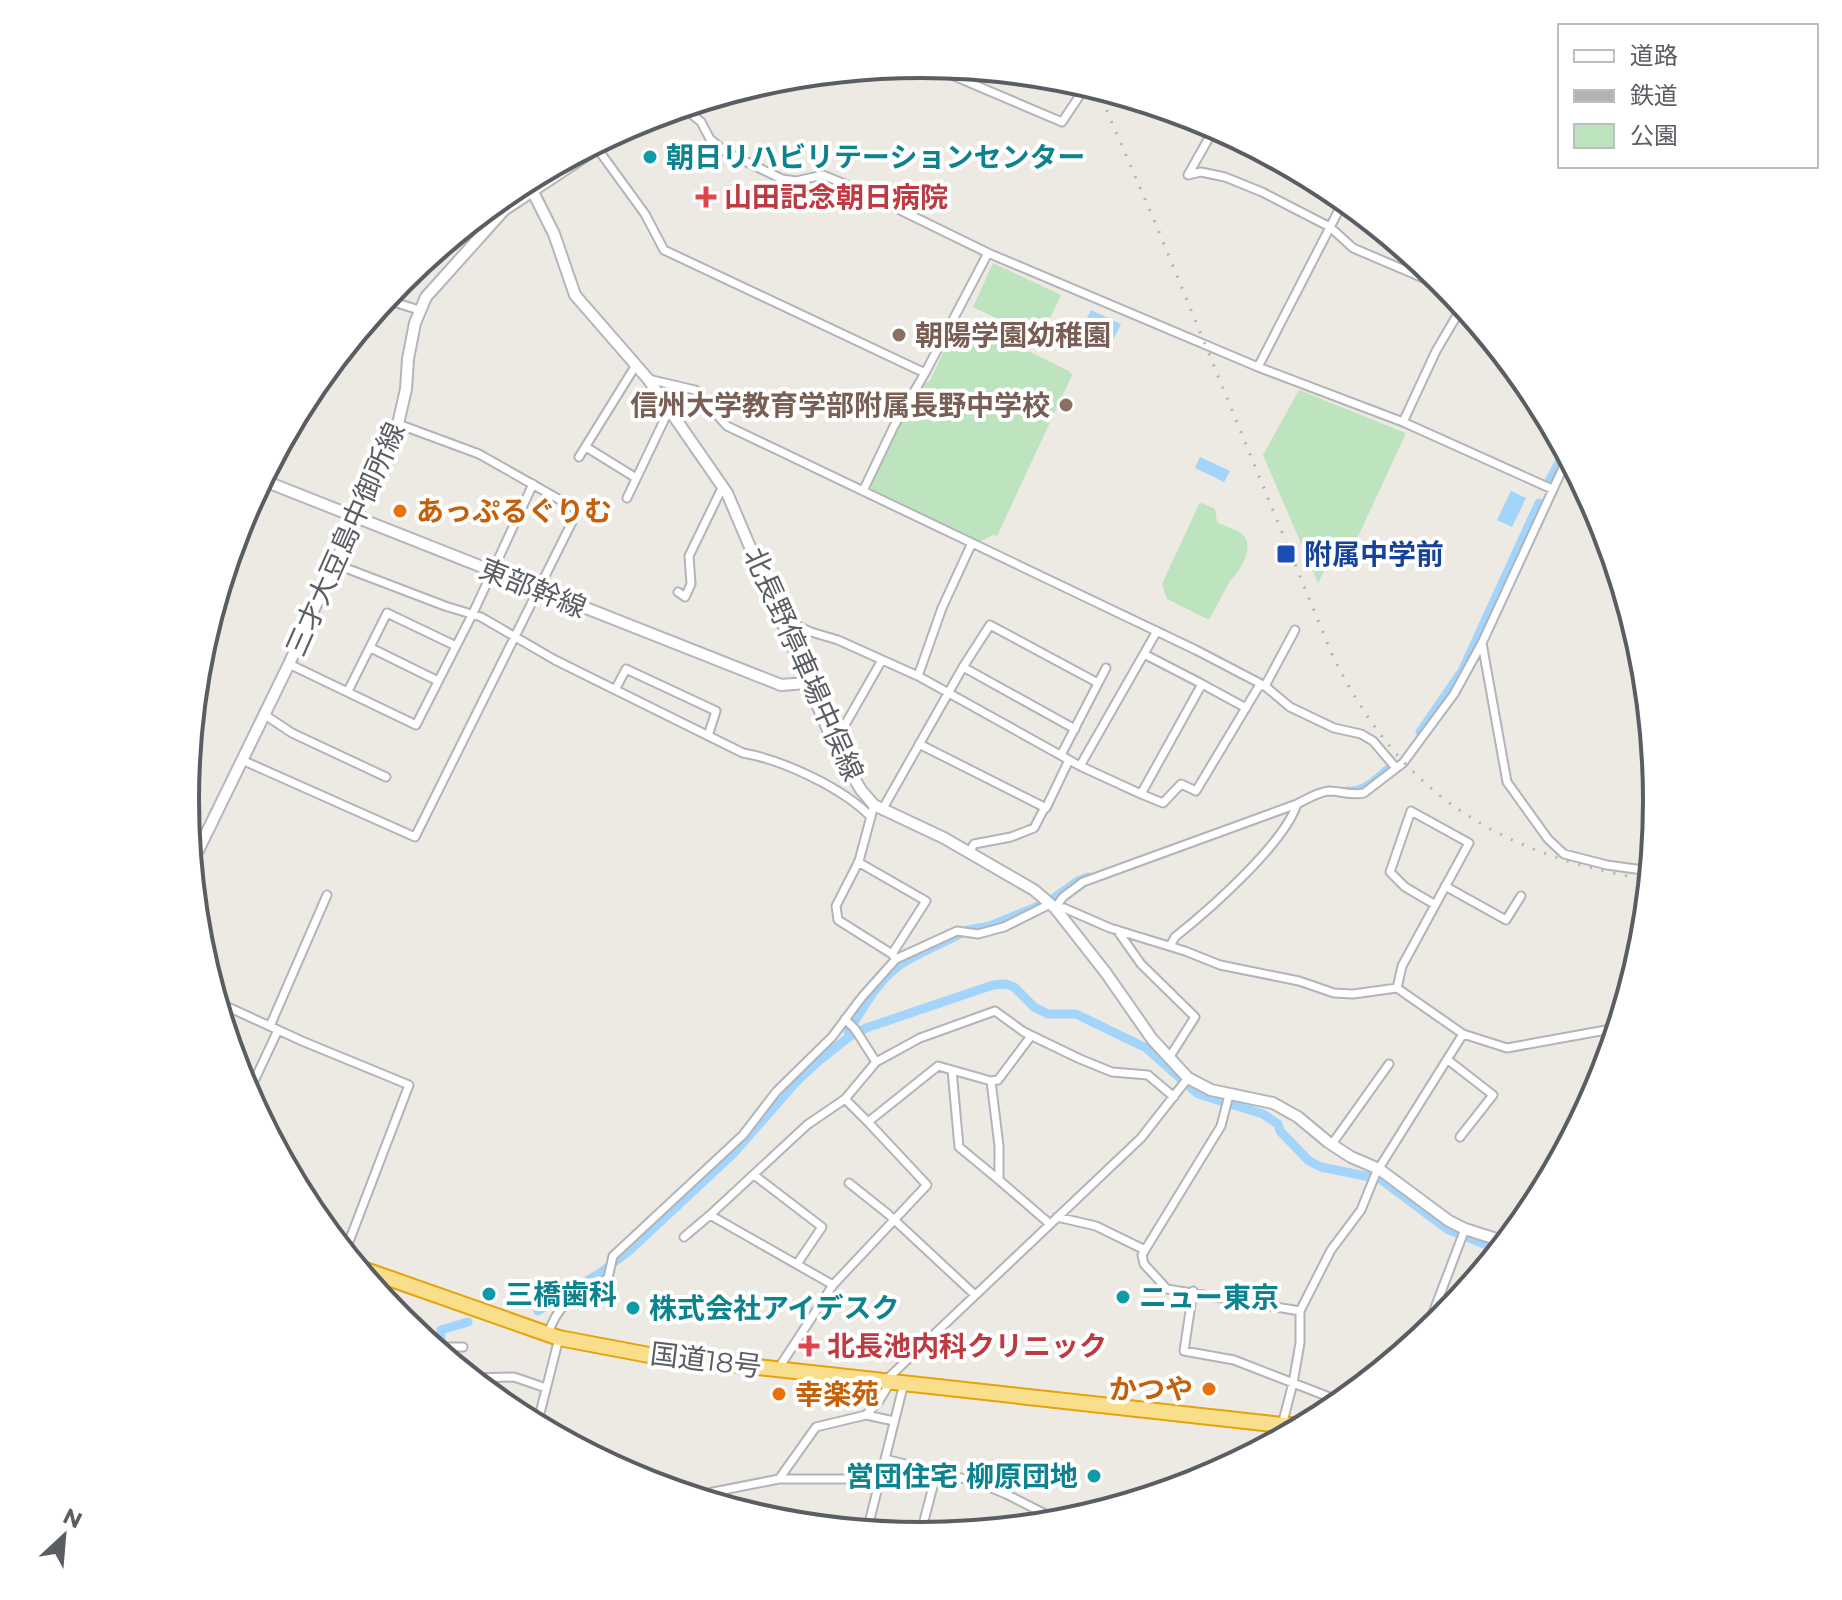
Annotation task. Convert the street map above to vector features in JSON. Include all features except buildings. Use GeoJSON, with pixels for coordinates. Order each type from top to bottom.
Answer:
{"type":"FeatureCollection","features":[{"type":"Feature","properties":{"kind":"highway","name":"国道18号"},"geometry":{"type":"LineString","coordinates":[[376,1274],[554,1336],[649,1355],[1282,1425]]}},
{"type":"Feature","properties":{"kind":"main road","name":"三才大豆島中御所線"},"geometry":{"type":"LineString","coordinates":[[519,201],[533,192]]}},
{"type":"Feature","properties":{"kind":"main road","name":"北長野停車場中俣線"},"geometry":{"type":"LineString","coordinates":[[533,192],[554,234],[575,295],[648,379],[723,486],[834,744],[861,790],[878,807],[944,838],[1034,890],[1053,906],[1186,1082],[1211,1090],[1227,1101],[1273,1103],[1449,1221],[1463,1235],[1495,1239]]}},
{"type":"Feature","properties":{"kind":"main road","name":"三才大豆島中御所線"},"geometry":{"type":"LineString","coordinates":[[201,845],[289,664],[398,424],[419,310],[443,276],[501,213]]}},
{"type":"Feature","properties":{"kind":"main road","name":"東部幹線"},"geometry":{"type":"LineString","coordinates":[[272,484],[781,685],[807,683]]}},
{"type":"Feature","properties":{"kind":"street"},"geometry":{"type":"LineString","coordinates":[[967,80],[1062,122],[1079,96]]}},
{"type":"Feature","properties":{"kind":"street"},"geometry":{"type":"LineString","coordinates":[[693,115],[701,122],[710,139],[726,152],[782,179],[796,181],[823,175],[988,253],[1258,367],[1403,422],[1552,489]]}},
{"type":"Feature","properties":{"kind":"street"},"geometry":{"type":"LineString","coordinates":[[1209,138],[1188,175],[1201,172],[1225,177],[1262,192],[1330,227],[1353,248],[1417,275]]}},
{"type":"Feature","properties":{"kind":"street"},"geometry":{"type":"LineString","coordinates":[[601,153],[645,214],[664,250],[925,373]]}},
{"type":"Feature","properties":{"kind":"street"},"geometry":{"type":"LineString","coordinates":[[1258,367],[1338,211]]}},
{"type":"Feature","properties":{"kind":"street"},"geometry":{"type":"LineString","coordinates":[[863,491],[894,426],[988,253]]}},
{"type":"Feature","properties":{"kind":"street"},"geometry":{"type":"LineString","coordinates":[[397,303],[419,310]]}},
{"type":"Feature","properties":{"kind":"street"},"geometry":{"type":"LineString","coordinates":[[1403,422],[1436,351],[1457,316]]}},
{"type":"Feature","properties":{"kind":"street"},"geometry":{"type":"LineString","coordinates":[[579,457],[636,365]]}},
{"type":"Feature","properties":{"kind":"street"},"geometry":{"type":"LineString","coordinates":[[648,379],[695,390],[727,426],[971,545],[1157,631],[1265,686],[1290,707],[1334,728],[1361,734],[1373,741],[1396,768]]}},
{"type":"Feature","properties":{"kind":"street"},"geometry":{"type":"LineString","coordinates":[[627,498],[669,410]]}},
{"type":"Feature","properties":{"kind":"street"},"geometry":{"type":"LineString","coordinates":[[242,760],[415,837],[517,638],[578,510],[479,454],[398,424]]}},
{"type":"Feature","properties":{"kind":"street"},"geometry":{"type":"LineString","coordinates":[[586,447],[636,478]]}},
{"type":"Feature","properties":{"kind":"street"},"geometry":{"type":"LineString","coordinates":[[894,956],[957,931],[978,934],[1004,927],[1053,906],[1083,882],[1317,794],[1330,791],[1356,795],[1364,793],[1403,763],[1454,694],[1482,643],[1562,469]]}},
{"type":"Feature","properties":{"kind":"street"},"geometry":{"type":"LineString","coordinates":[[289,664],[416,725],[533,484]]}},
{"type":"Feature","properties":{"kind":"street"},"geometry":{"type":"LineString","coordinates":[[678,592],[685,597],[691,584],[689,556],[723,486]]}},
{"type":"Feature","properties":{"kind":"street"},"geometry":{"type":"LineString","coordinates":[[918,676],[942,608],[971,545]]}},
{"type":"Feature","properties":{"kind":"street"},"geometry":{"type":"LineString","coordinates":[[335,564],[445,606],[473,613],[708,736],[743,753],[768,757],[820,783],[858,803],[871,817]]}},
{"type":"Feature","properties":{"kind":"street"},"geometry":{"type":"LineString","coordinates":[[348,691],[387,613],[456,646]]}},
{"type":"Feature","properties":{"kind":"street"},"geometry":{"type":"LineString","coordinates":[[782,619],[918,676],[1080,766],[1163,803],[1181,784],[1196,791],[1259,686],[1265,686]]}},
{"type":"Feature","properties":{"kind":"street"},"geometry":{"type":"LineString","coordinates":[[894,956],[838,920],[836,906],[858,862],[871,817],[990,625],[1098,683]]}},
{"type":"Feature","properties":{"kind":"street"},"geometry":{"type":"LineString","coordinates":[[1265,686],[1295,630]]}},
{"type":"Feature","properties":{"kind":"street"},"geometry":{"type":"LineString","coordinates":[[1080,766],[1157,631]]}},
{"type":"Feature","properties":{"kind":"street"},"geometry":{"type":"LineString","coordinates":[[1482,643],[1507,782],[1548,839],[1564,854],[1639,869]]}},
{"type":"Feature","properties":{"kind":"street"},"geometry":{"type":"LineString","coordinates":[[371,648],[438,681]]}},
{"type":"Feature","properties":{"kind":"street"},"geometry":{"type":"LineString","coordinates":[[1144,654],[1246,708]]}},
{"type":"Feature","properties":{"kind":"street"},"geometry":{"type":"LineString","coordinates":[[834,744],[882,660]]}},
{"type":"Feature","properties":{"kind":"street"},"geometry":{"type":"LineString","coordinates":[[963,667],[1075,729]]}},
{"type":"Feature","properties":{"kind":"street"},"geometry":{"type":"LineString","coordinates":[[1061,755],[1106,668]]}},
{"type":"Feature","properties":{"kind":"street"},"geometry":{"type":"LineString","coordinates":[[615,690],[626,669],[716,711],[708,736]]}},
{"type":"Feature","properties":{"kind":"street"},"geometry":{"type":"LineString","coordinates":[[1141,794],[1202,684]]}},
{"type":"Feature","properties":{"kind":"street"},"geometry":{"type":"LineString","coordinates":[[265,715],[292,733],[386,777]]}},
{"type":"Feature","properties":{"kind":"street"},"geometry":{"type":"LineString","coordinates":[[919,744],[1045,807]]}},
{"type":"Feature","properties":{"kind":"street"},"geometry":{"type":"LineString","coordinates":[[969,853],[974,844],[1011,837],[1034,828],[1069,760]]}},
{"type":"Feature","properties":{"kind":"street"},"geometry":{"type":"LineString","coordinates":[[1170,946],[1175,937],[1249,871],[1293,817],[1297,804]]}},
{"type":"Feature","properties":{"kind":"street"},"geometry":{"type":"LineString","coordinates":[[1397,988],[1402,966],[1469,843],[1411,811],[1390,872],[1405,887],[1434,904]]}},
{"type":"Feature","properties":{"kind":"street"},"geometry":{"type":"LineString","coordinates":[[540,1413],[554,1336],[554,1316],[565,1303],[608,1278],[613,1256],[735,1144],[776,1092],[832,1037],[852,1027],[926,901],[858,862]]}},
{"type":"Feature","properties":{"kind":"street"},"geometry":{"type":"LineString","coordinates":[[1445,886],[1506,920],[1521,896]]}},
{"type":"Feature","properties":{"kind":"street"},"geometry":{"type":"LineString","coordinates":[[270,1026],[327,895]]}},
{"type":"Feature","properties":{"kind":"street"},"geometry":{"type":"LineString","coordinates":[[1053,906],[1220,965],[1299,981],[1334,993],[1353,994],[1397,988],[1463,1034],[1507,1048],[1606,1030]]}},
{"type":"Feature","properties":{"kind":"street"},"geometry":{"type":"LineString","coordinates":[[1117,930],[1141,964],[1195,1017],[1169,1058]]}},
{"type":"Feature","properties":{"kind":"street"},"geometry":{"type":"LineString","coordinates":[[230,1008],[409,1085],[349,1241]]}},
{"type":"Feature","properties":{"kind":"street"},"geometry":{"type":"LineString","coordinates":[[684,1237],[807,1125],[845,1099],[876,1062],[920,1038],[990,1012],[995,1011],[1031,1036],[1112,1072],[1148,1075],[1174,1097]]}},
{"type":"Feature","properties":{"kind":"street"},"geometry":{"type":"LineString","coordinates":[[852,1027],[876,1062]]}},
{"type":"Feature","properties":{"kind":"street"},"geometry":{"type":"LineString","coordinates":[[255,1079],[278,1030]]}},
{"type":"Feature","properties":{"kind":"street"},"geometry":{"type":"LineString","coordinates":[[1282,1425],[1300,1343],[1300,1311],[1331,1250],[1361,1210],[1376,1174],[1463,1034]]}},
{"type":"Feature","properties":{"kind":"street"},"geometry":{"type":"LineString","coordinates":[[868,1122],[938,1066],[991,1081],[998,1080],[1031,1036]]}},
{"type":"Feature","properties":{"kind":"street"},"geometry":{"type":"LineString","coordinates":[[1448,1060],[1493,1095],[1460,1137]]}},
{"type":"Feature","properties":{"kind":"street"},"geometry":{"type":"LineString","coordinates":[[1332,1144],[1389,1064]]}},
{"type":"Feature","properties":{"kind":"street"},"geometry":{"type":"LineString","coordinates":[[952,1070],[959,1147],[1050,1224]]}},
{"type":"Feature","properties":{"kind":"street"},"geometry":{"type":"LineString","coordinates":[[991,1081],[999,1146],[999,1180]]}},
{"type":"Feature","properties":{"kind":"street"},"geometry":{"type":"LineString","coordinates":[[866,1415],[893,1381],[975,1295],[1141,1138],[1186,1082]]}},
{"type":"Feature","properties":{"kind":"street"},"geometry":{"type":"LineString","coordinates":[[778,1369],[833,1285],[927,1185],[845,1099]]}},
{"type":"Feature","properties":{"kind":"street"},"geometry":{"type":"LineString","coordinates":[[1227,1101],[1221,1126],[1142,1255],[1144,1264],[1167,1289],[1300,1311]]}},
{"type":"Feature","properties":{"kind":"street"},"geometry":{"type":"LineString","coordinates":[[754,1175],[822,1227],[797,1264]]}},
{"type":"Feature","properties":{"kind":"street"},"geometry":{"type":"LineString","coordinates":[[849,1183],[975,1295]]}},
{"type":"Feature","properties":{"kind":"street"},"geometry":{"type":"LineString","coordinates":[[710,1215],[833,1285]]}},
{"type":"Feature","properties":{"kind":"street"},"geometry":{"type":"LineString","coordinates":[[1057,1217],[1096,1226],[1145,1250]]}},
{"type":"Feature","properties":{"kind":"street"},"geometry":{"type":"LineString","coordinates":[[1435,1308],[1463,1235]]}},
{"type":"Feature","properties":{"kind":"street"},"geometry":{"type":"LineString","coordinates":[[1193,1291],[1184,1351],[1234,1360],[1327,1396]]}},
{"type":"Feature","properties":{"kind":"street"},"geometry":{"type":"LineString","coordinates":[[450,1347],[463,1347]]}},
{"type":"Feature","properties":{"kind":"street"},"geometry":{"type":"LineString","coordinates":[[488,1378],[514,1377],[546,1388]]}},
{"type":"Feature","properties":{"kind":"street"},"geometry":{"type":"LineString","coordinates":[[870,1520],[894,1421],[893,1381]]}},
{"type":"Feature","properties":{"kind":"street"},"geometry":{"type":"LineString","coordinates":[[779,1479],[816,1427],[866,1415],[894,1421]]}},
{"type":"Feature","properties":{"kind":"street"},"geometry":{"type":"LineString","coordinates":[[885,1459],[937,1471],[1006,1494],[1041,1512]]}},
{"type":"Feature","properties":{"kind":"street"},"geometry":{"type":"LineString","coordinates":[[924,1522],[937,1471]]}},
{"type":"Feature","properties":{"kind":"street"},"geometry":{"type":"LineString","coordinates":[[715,1492],[779,1479],[850,1479],[879,1486]]}},
{"type":"Feature","properties":{"kind":"green space"},"geometry":{"type":"Polygon","coordinates":[[[993,263],[1061,295],[1040,339],[973,307],[993,263]]]}},
{"type":"Feature","properties":{"kind":"green space"},"geometry":{"type":"Polygon","coordinates":[[[970,323],[1072,375],[997,536],[980,542],[872,489],[871,484],[898,427],[924,383],[930,381],[954,329],[970,323]]]}},
{"type":"Feature","properties":{"kind":"green space"},"geometry":{"type":"Polygon","coordinates":[[[1299,390],[1406,433],[1350,554],[1336,548],[1318,583],[1263,455],[1299,390]]]}},
{"type":"Feature","properties":{"kind":"green space"},"geometry":{"type":"Polygon","coordinates":[[[1202,503],[1215,509],[1217,522],[1242,534],[1247,545],[1242,565],[1209,620],[1167,599],[1162,584],[1202,503]]]}},
{"type":"Feature","properties":{"kind":"water"},"geometry":{"type":"Polygon","coordinates":[[[1091,310],[1121,324],[1112,342],[1082,328],[1091,310]]]}},
{"type":"Feature","properties":{"kind":"water"},"geometry":{"type":"Polygon","coordinates":[[[1200,457],[1230,471],[1224,482],[1195,468],[1200,457]]]}},
{"type":"Feature","properties":{"kind":"water"},"geometry":{"type":"Polygon","coordinates":[[[1511,491],[1526,498],[1512,527],[1497,520],[1511,491]]]}},
{"type":"Feature","properties":{"kind":"waterway"},"geometry":{"type":"LineString","coordinates":[[1548,483],[1559,463]]}},
{"type":"Feature","properties":{"kind":"waterway"},"geometry":{"type":"LineString","coordinates":[[1420,732],[1462,671],[1539,503]]}},
{"type":"Feature","properties":{"kind":"waterway"},"geometry":{"type":"LineString","coordinates":[[1347,791],[1364,788],[1388,769]]}},
{"type":"Feature","properties":{"kind":"waterway"},"geometry":{"type":"LineString","coordinates":[[1054,898],[1088,877]]}},
{"type":"Feature","properties":{"kind":"waterway"},"geometry":{"type":"LineString","coordinates":[[968,930],[990,926],[1041,905]]}},
{"type":"Feature","properties":{"kind":"waterway"},"geometry":{"type":"LineString","coordinates":[[848,1032],[886,977],[910,959],[960,934]]}},
{"type":"Feature","properties":{"kind":"waterway"},"geometry":{"type":"LineString","coordinates":[[820,1060],[866,1028],[993,985],[1006,984],[1014,987],[1034,1007],[1048,1014],[1076,1014],[1146,1048],[1198,1094],[1263,1114],[1278,1124],[1280,1131],[1309,1161],[1321,1167],[1380,1179],[1447,1229],[1489,1246]]}},
{"type":"Feature","properties":{"kind":"waterway"},"geometry":{"type":"LineString","coordinates":[[538,1311],[600,1273],[629,1251],[734,1153],[796,1082],[823,1057]]}},
{"type":"Feature","properties":{"kind":"waterway"},"geometry":{"type":"LineString","coordinates":[[441,1339],[441,1330],[468,1322]]}},
{"type":"Feature","properties":{"kind":"railway"},"geometry":{"type":"LineString","coordinates":[[1103,102],[1331,652],[1358,701],[1388,743],[1421,779],[1458,809],[1499,834],[1545,853],[1594,869],[1638,878]]}},
{"type":"Feature","properties":{"kind":"place","name":"朝日リハビリテーションセンター"},"geometry":{"type":"Point","coordinates":[650,157]}},
{"type":"Feature","properties":{"kind":"place","name":"山田記念朝日病院"},"geometry":{"type":"Point","coordinates":[706,197]}},
{"type":"Feature","properties":{"kind":"place","name":"朝陽学園幼稚園"},"geometry":{"type":"Point","coordinates":[899,335]}},
{"type":"Feature","properties":{"kind":"place","name":"信州大学教育学部附属長野中学校"},"geometry":{"type":"Point","coordinates":[1066,405]}},
{"type":"Feature","properties":{"kind":"place","name":"あっぷるぐりむ"},"geometry":{"type":"Point","coordinates":[400,511]}},
{"type":"Feature","properties":{"kind":"place","name":"附属中学前"},"geometry":{"type":"Point","coordinates":[1286,554]}},
{"type":"Feature","properties":{"kind":"place","name":"三橋歯科"},"geometry":{"type":"Point","coordinates":[489,1294]}},
{"type":"Feature","properties":{"kind":"place","name":"ニュー東京"},"geometry":{"type":"Point","coordinates":[1123,1297]}},
{"type":"Feature","properties":{"kind":"place","name":"株式会社アイデスク"},"geometry":{"type":"Point","coordinates":[633,1308]}},
{"type":"Feature","properties":{"kind":"place","name":"北長池内科クリニック"},"geometry":{"type":"Point","coordinates":[809,1346]}},
{"type":"Feature","properties":{"kind":"place","name":"かつや"},"geometry":{"type":"Point","coordinates":[1209,1389]}},
{"type":"Feature","properties":{"kind":"place","name":"幸楽苑"},"geometry":{"type":"Point","coordinates":[779,1394]}},
{"type":"Feature","properties":{"kind":"place","name":"営団住宅 柳原団地"},"geometry":{"type":"Point","coordinates":[1094,1476]}}]}
